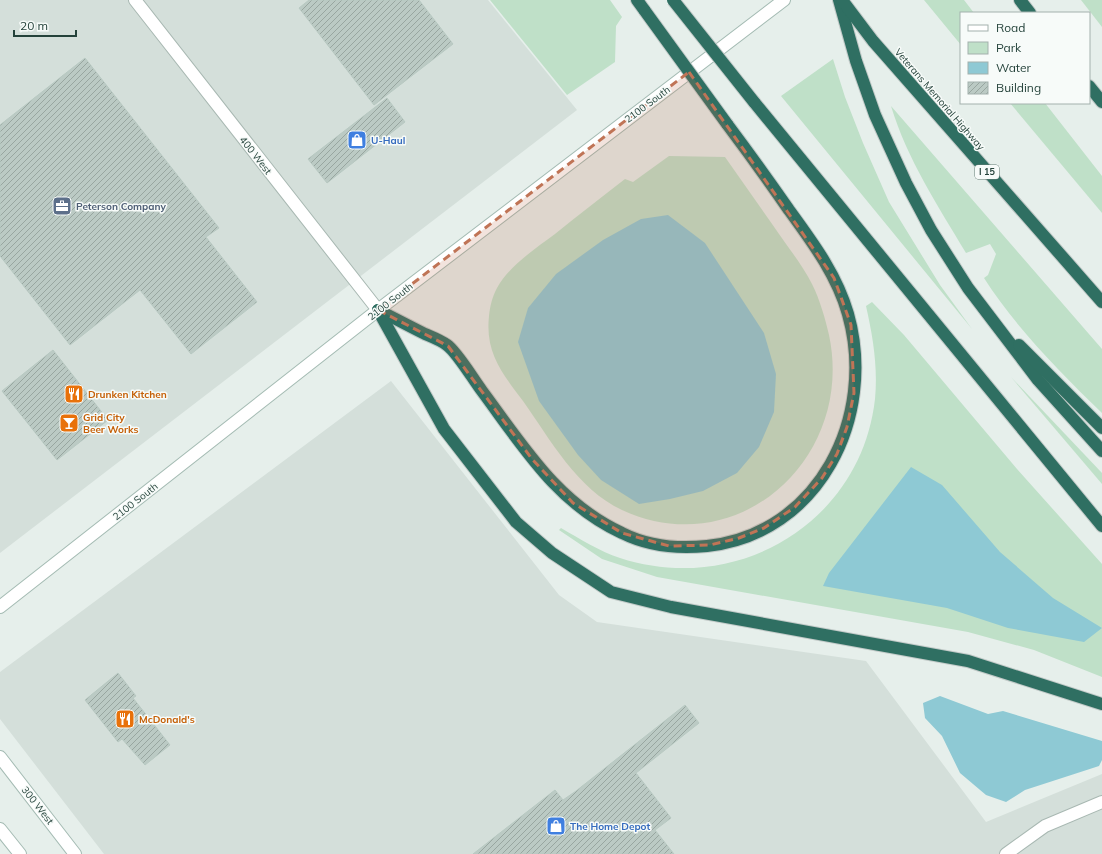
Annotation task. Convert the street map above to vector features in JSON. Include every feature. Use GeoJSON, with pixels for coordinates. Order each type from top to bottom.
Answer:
{"type":"FeatureCollection","features":[{"type":"Feature","properties":{"kind":"highway"},"geometry":{"type":"LineString","coordinates":[[378,310],[448,346],[532,459],[556,488],[582,510],[612,528],[649,543],[685,547],[721,544],[747,536],[764,528],[786,514],[807,496],[825,474],[837,454],[847,427],[852,405],[855,381],[854,351],[848,313],[840,289],[827,265],[637,0]]}},
{"type":"Feature","properties":{"kind":"highway"},"geometry":{"type":"LineString","coordinates":[[673,0],[754,102],[1102,526]]}},
{"type":"Feature","properties":{"kind":"highway"},"geometry":{"type":"LineString","coordinates":[[838,0],[863,80],[889,148],[931,230],[968,288],[1038,380],[1102,451]]}},
{"type":"Feature","properties":{"kind":"highway","name":"Veterans Memorial Highway"},"geometry":{"type":"LineString","coordinates":[[842,0],[873,41],[1102,302]]}},
{"type":"Feature","properties":{"kind":"highway"},"geometry":{"type":"LineString","coordinates":[[1020,0],[1029,12]]}},
{"type":"Feature","properties":{"kind":"highway"},"geometry":{"type":"LineString","coordinates":[[1090,87],[1102,102]]}},
{"type":"Feature","properties":{"kind":"highway"},"geometry":{"type":"LineString","coordinates":[[378,310],[444,429],[516,522],[552,553],[611,592],[671,607],[968,661],[1102,704]]}},
{"type":"Feature","properties":{"kind":"highway"},"geometry":{"type":"LineString","coordinates":[[991,317],[1102,428]]}},
{"type":"Feature","properties":{"kind":"main road","name":"400 West"},"geometry":{"type":"LineString","coordinates":[[135,0],[378,310]]}},
{"type":"Feature","properties":{"kind":"main road","name":"2100 South"},"geometry":{"type":"LineString","coordinates":[[0,607],[378,310],[784,0]]}},
{"type":"Feature","properties":{"kind":"main road","name":"300 West"},"geometry":{"type":"LineString","coordinates":[[0,757],[76,854]]}},
{"type":"Feature","properties":{"kind":"main road"},"geometry":{"type":"LineString","coordinates":[[1006,854],[1045,826],[1102,802]]}},
{"type":"Feature","properties":{"kind":"main road"},"geometry":{"type":"LineString","coordinates":[[0,828],[20,854]]}},
{"type":"Feature","properties":{"kind":"highlighted area"},"geometry":{"type":"Polygon","coordinates":[[[689,72],[834,278],[851,325],[854,393],[847,427],[837,454],[822,478],[795,507],[764,528],[739,538],[710,545],[669,546],[622,533],[573,503],[532,459],[448,346],[378,310],[689,72]]]}},
{"type":"Feature","properties":{"kind":"shaded area"},"geometry":{"type":"Polygon","coordinates":[[[0,0],[488,0],[577,110],[0,553],[0,0]]]}},
{"type":"Feature","properties":{"kind":"shaded area"},"geometry":{"type":"Polygon","coordinates":[[[391,381],[559,595],[597,622],[866,661],[986,822],[1102,774],[1102,854],[104,854],[0,719],[0,672],[391,381]]]}},
{"type":"Feature","properties":{"kind":"green space"},"geometry":{"type":"Polygon","coordinates":[[[490,0],[610,0],[622,17],[616,26],[615,62],[567,95],[490,0]]]}},
{"type":"Feature","properties":{"kind":"green space"},"geometry":{"type":"Polygon","coordinates":[[[924,0],[964,0],[973,12],[960,12],[960,44],[924,0]]]}},
{"type":"Feature","properties":{"kind":"green space"},"geometry":{"type":"Polygon","coordinates":[[[1081,0],[1102,0],[1102,27],[1081,0]]]}},
{"type":"Feature","properties":{"kind":"green space"},"geometry":{"type":"Polygon","coordinates":[[[833,59],[845,97],[863,143],[889,202],[940,285],[972,329],[781,96],[833,59]]]}},
{"type":"Feature","properties":{"kind":"green space"},"geometry":{"type":"Polygon","coordinates":[[[1011,104],[1046,104],[1102,176],[1102,213],[1011,104]]]}},
{"type":"Feature","properties":{"kind":"green space"},"geometry":{"type":"Polygon","coordinates":[[[891,106],[1102,349],[1102,413],[1070,382],[1024,332],[984,278],[988,275],[996,254],[990,244],[966,253],[914,163],[891,106]]]}},
{"type":"Feature","properties":{"kind":"green space"},"geometry":{"type":"Polygon","coordinates":[[[669,156],[725,157],[808,277],[820,303],[829,335],[832,380],[824,421],[806,458],[779,488],[746,511],[707,523],[666,523],[622,510],[606,501],[591,489],[554,447],[502,372],[492,352],[488,329],[492,302],[497,288],[502,280],[516,265],[625,179],[633,182],[669,156]]]}},
{"type":"Feature","properties":{"kind":"green space"},"geometry":{"type":"Polygon","coordinates":[[[872,302],[904,335],[1017,469],[1102,564],[1102,677],[1034,650],[968,632],[657,577],[602,559],[559,530],[561,528],[597,548],[620,558],[664,567],[707,567],[748,557],[786,539],[819,514],[846,482],[865,443],[875,399],[876,387],[874,352],[866,306],[872,302]]]}},
{"type":"Feature","properties":{"kind":"green space"},"geometry":{"type":"Polygon","coordinates":[[[1011,377],[1102,473],[1102,484],[1011,377]]]}},
{"type":"Feature","properties":{"kind":"water"},"geometry":{"type":"Polygon","coordinates":[[[668,215],[705,243],[764,333],[776,374],[774,412],[759,447],[737,473],[703,491],[670,499],[639,504],[601,480],[578,455],[539,401],[518,342],[528,308],[556,274],[603,240],[641,219],[668,215]]]}},
{"type":"Feature","properties":{"kind":"water"},"geometry":{"type":"Polygon","coordinates":[[[911,467],[942,485],[1000,552],[1053,598],[1102,628],[1084,642],[1008,628],[947,608],[823,586],[829,573],[911,467]]]}},
{"type":"Feature","properties":{"kind":"water"},"geometry":{"type":"Polygon","coordinates":[[[940,696],[988,714],[1003,711],[1102,741],[1102,760],[1099,766],[1025,790],[1006,802],[986,795],[960,773],[942,736],[925,718],[923,703],[940,696]]]}},
{"type":"Feature","properties":{"kind":"building"},"geometry":{"type":"Polygon","coordinates":[[[309,0],[419,0],[453,44],[374,105],[299,8],[309,0]]]}},
{"type":"Feature","properties":{"kind":"building"},"geometry":{"type":"Polygon","coordinates":[[[85,58],[219,228],[206,237],[257,302],[191,354],[140,290],[70,345],[0,256],[0,125],[85,58]]]}},
{"type":"Feature","properties":{"kind":"building","name":"U-Haul"},"geometry":{"type":"Polygon","coordinates":[[[387,98],[405,122],[327,183],[308,159],[387,98]]]}},
{"type":"Feature","properties":{"kind":"building"},"geometry":{"type":"Polygon","coordinates":[[[53,350],[108,420],[57,460],[2,391],[53,350]]]}},
{"type":"Feature","properties":{"kind":"building","name":"McDonald's"},"geometry":{"type":"Polygon","coordinates":[[[118,673],[136,696],[133,698],[170,745],[145,765],[122,739],[118,742],[85,700],[118,673]]]}},
{"type":"Feature","properties":{"kind":"building"},"geometry":{"type":"Polygon","coordinates":[[[685,705],[699,723],[636,773],[671,818],[655,830],[674,854],[473,854],[555,790],[563,800],[576,791],[685,705]]]}},
{"type":"Feature","properties":{"kind":"place","name":"U-Haul"},"geometry":{"type":"Point","coordinates":[357,140]}},
{"type":"Feature","properties":{"kind":"place","name":"Peterson Company"},"geometry":{"type":"Point","coordinates":[62,206]}},
{"type":"Feature","properties":{"kind":"place","name":"Drunken Kitchen"},"geometry":{"type":"Point","coordinates":[74,394]}},
{"type":"Feature","properties":{"kind":"place","name":"Grid City Beer Works"},"geometry":{"type":"Point","coordinates":[69,423]}},
{"type":"Feature","properties":{"kind":"place","name":"McDonald's"},"geometry":{"type":"Point","coordinates":[125,719]}},
{"type":"Feature","properties":{"kind":"place","name":"The Home Depot"},"geometry":{"type":"Point","coordinates":[556,826]}}]}
